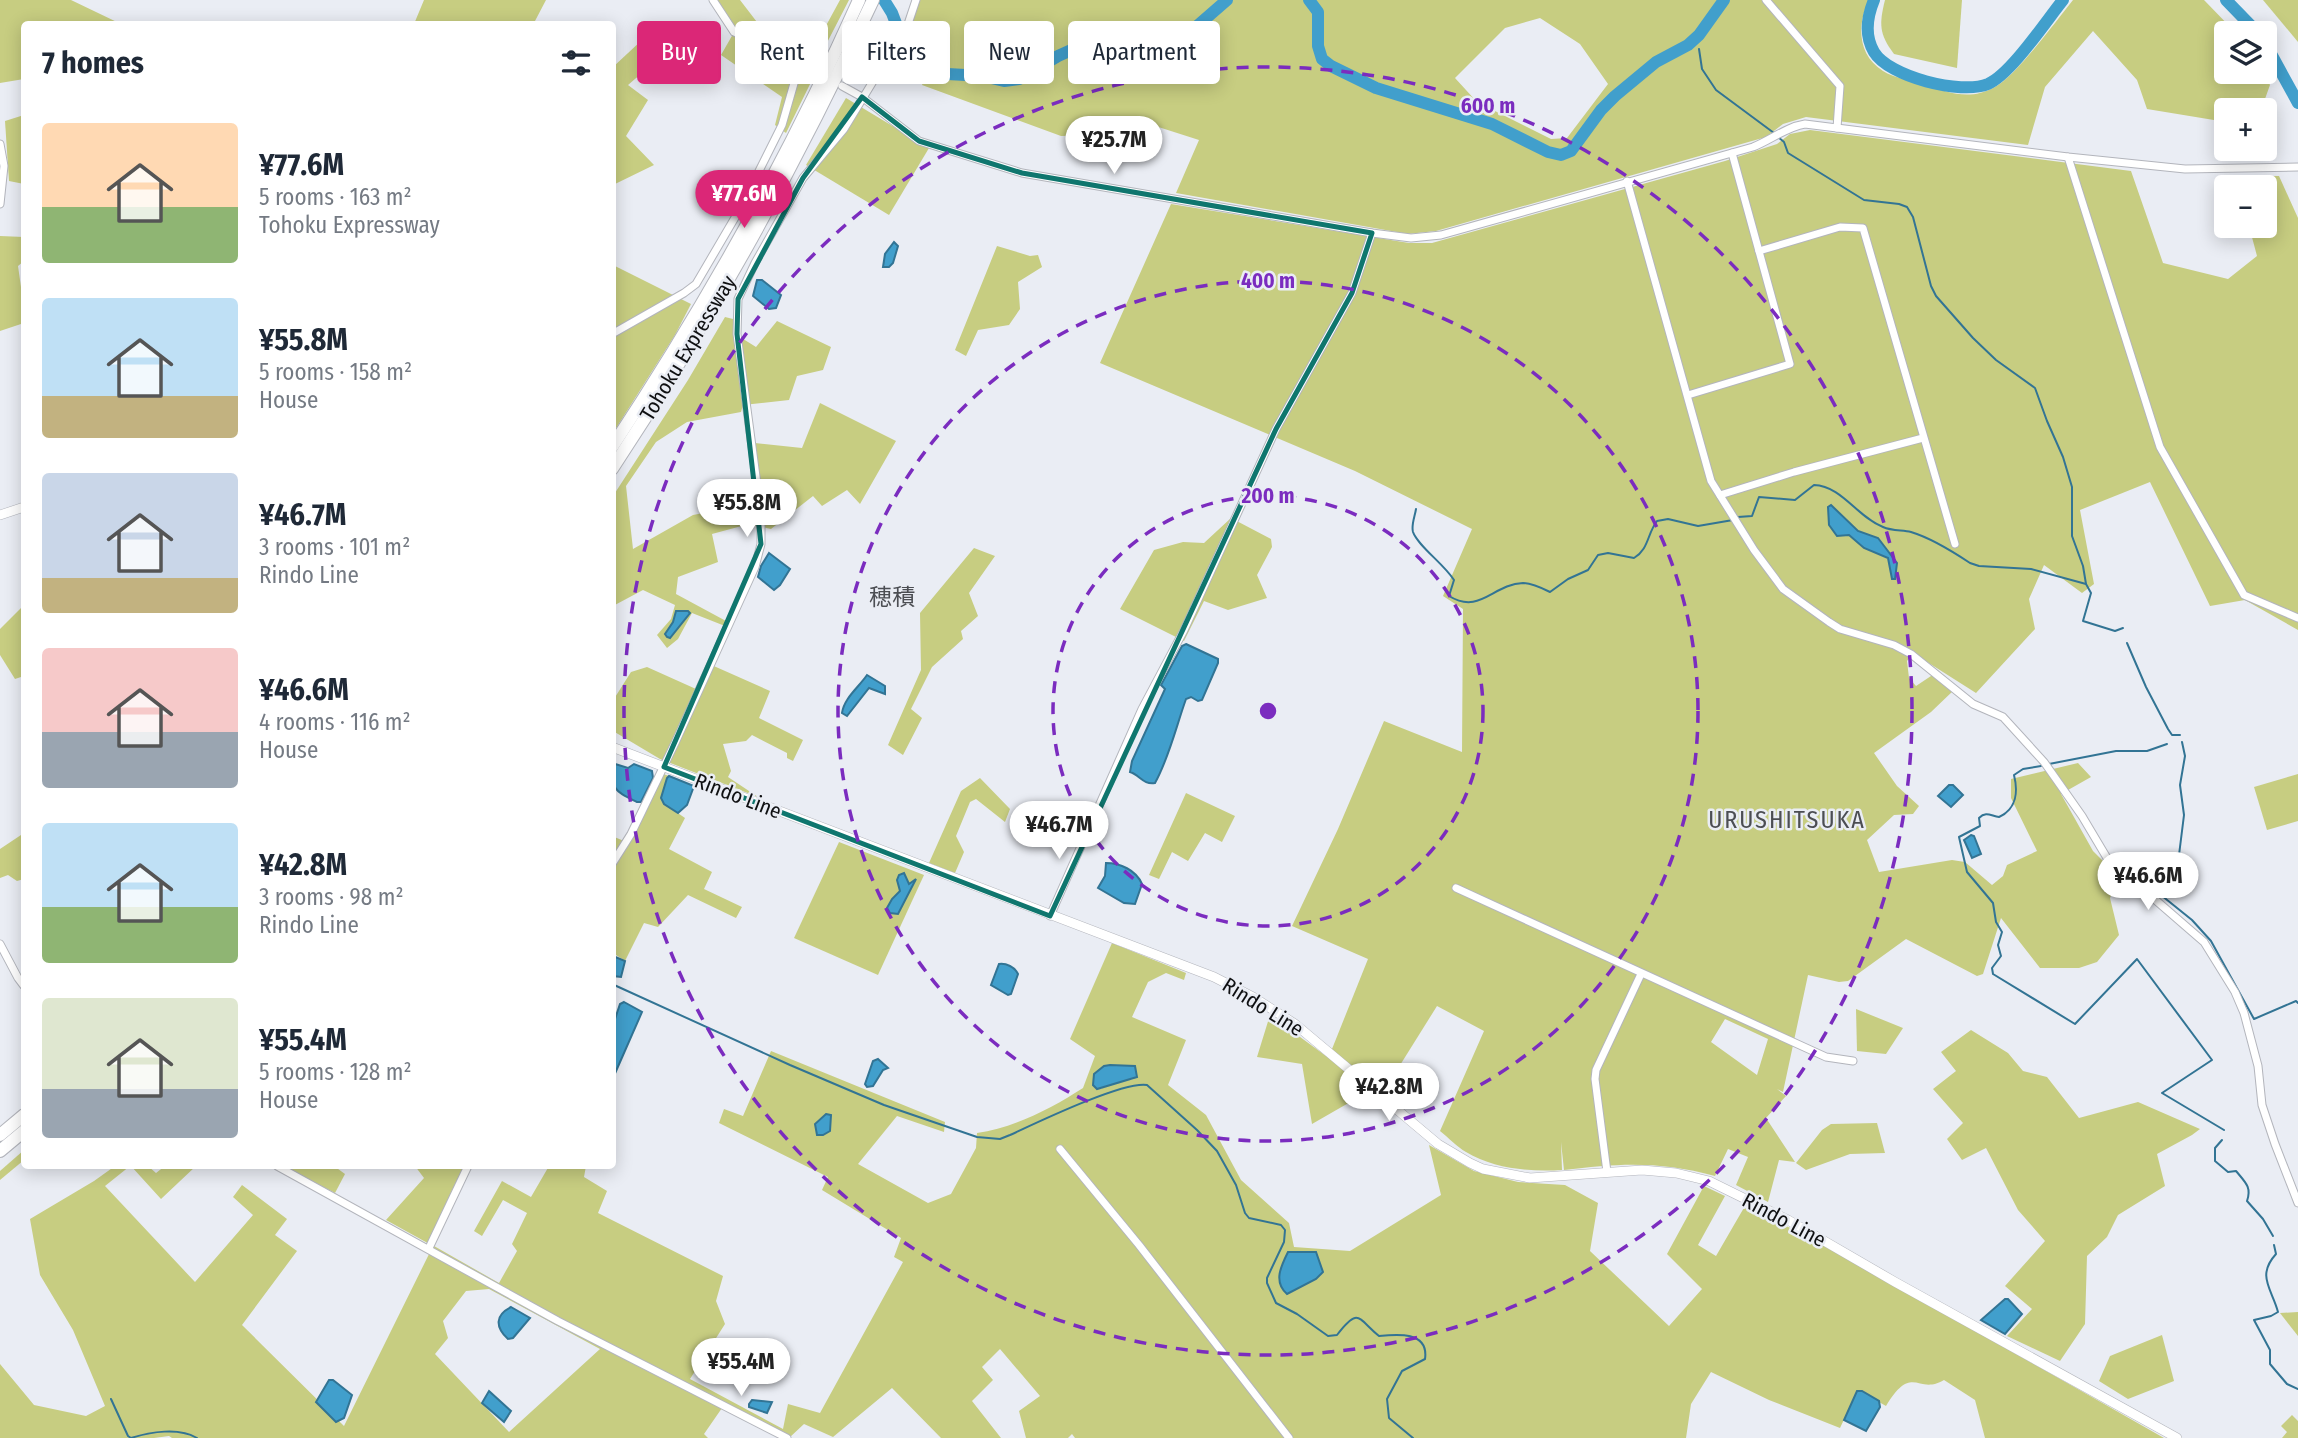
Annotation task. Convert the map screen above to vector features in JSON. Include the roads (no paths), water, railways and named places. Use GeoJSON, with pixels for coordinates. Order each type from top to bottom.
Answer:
{"type":"FeatureCollection","features":[{"type":"Feature","properties":{"kind":"highway","name":"Tohoku Expressway"},"geometry":{"type":"LineString","coordinates":[[616,441],[732,251],[861,6],[873,0]]}},
{"type":"Feature","properties":{"kind":"highway","name":"Tohoku Expressway"},"geometry":{"type":"LineString","coordinates":[[616,463],[693,343],[744,255],[804,142],[861,6]]}},
{"type":"Feature","properties":{"kind":"highway"},"geometry":{"type":"LineString","coordinates":[[0,1135],[21,1118]]}},
{"type":"Feature","properties":{"kind":"highway"},"geometry":{"type":"LineString","coordinates":[[0,1151],[21,1134]]}},
{"type":"Feature","properties":{"kind":"street"},"geometry":{"type":"LineString","coordinates":[[713,0],[735,33]]}},
{"type":"Feature","properties":{"kind":"street"},"geometry":{"type":"LineString","coordinates":[[616,858],[631,834],[664,767],[750,578],[761,544],[761,514],[737,334],[738,299],[803,178],[844,129],[908,24],[918,0]]}},
{"type":"Feature","properties":{"kind":"street"},"geometry":{"type":"LineString","coordinates":[[1766,0],[1840,86],[1837,128]]}},
{"type":"Feature","properties":{"kind":"street"},"geometry":{"type":"LineString","coordinates":[[616,332],[696,284],[740,209],[782,125],[794,84]]}},
{"type":"Feature","properties":{"kind":"street"},"geometry":{"type":"LineString","coordinates":[[842,86],[862,97],[919,141],[1022,173],[1411,238],[1441,235],[1732,153],[1805,124],[2068,158],[2185,169],[2298,167]]}},
{"type":"Feature","properties":{"kind":"street"},"geometry":{"type":"LineString","coordinates":[[0,144],[4,166],[0,204]]}},
{"type":"Feature","properties":{"kind":"street"},"geometry":{"type":"LineString","coordinates":[[1688,395],[1790,364],[1732,153]]}},
{"type":"Feature","properties":{"kind":"street"},"geometry":{"type":"LineString","coordinates":[[2068,158],[2160,447],[2244,595],[2298,618]]}},
{"type":"Feature","properties":{"kind":"street"},"geometry":{"type":"LineString","coordinates":[[1627,181],[1711,481],[1754,550],[1783,589],[1840,629],[1894,645],[1911,654],[1973,704],[2003,717],[2044,762],[2082,816],[2107,858],[2204,942],[2229,982],[2244,1013],[2258,1066],[2262,1105],[2298,1203]]}},
{"type":"Feature","properties":{"kind":"street"},"geometry":{"type":"LineString","coordinates":[[1759,251],[1840,227],[1863,228],[1955,544]]}},
{"type":"Feature","properties":{"kind":"street"},"geometry":{"type":"LineString","coordinates":[[1050,916],[1142,709],[1184,630],[1276,429],[1352,293],[1372,233]]}},
{"type":"Feature","properties":{"kind":"street"},"geometry":{"type":"LineString","coordinates":[[1720,495],[1794,472],[1923,438]]}},
{"type":"Feature","properties":{"kind":"street"},"geometry":{"type":"LineString","coordinates":[[0,515],[21,508]]}},
{"type":"Feature","properties":{"kind":"street","name":"Rindo Line"},"geometry":{"type":"LineString","coordinates":[[616,749],[1214,977],[1253,997],[1295,1024],[1438,1144],[1483,1169],[1530,1178],[1642,1170],[1676,1173],[1709,1181],[1788,1220],[2177,1438]]}},
{"type":"Feature","properties":{"kind":"street"},"geometry":{"type":"LineString","coordinates":[[1456,888],[1826,1057],[1853,1061]]}},
{"type":"Feature","properties":{"kind":"street"},"geometry":{"type":"LineString","coordinates":[[0,944],[21,982]]}},
{"type":"Feature","properties":{"kind":"street"},"geometry":{"type":"LineString","coordinates":[[1607,1172],[1596,1070],[1641,974]]}},
{"type":"Feature","properties":{"kind":"street"},"geometry":{"type":"LineString","coordinates":[[1060,1149],[1139,1245],[1289,1438]]}},
{"type":"Feature","properties":{"kind":"street"},"geometry":{"type":"LineString","coordinates":[[283,1169],[558,1321],[787,1438]]}},
{"type":"Feature","properties":{"kind":"street"},"geometry":{"type":"LineString","coordinates":[[429,1248],[467,1169]]}},
{"type":"Feature","properties":{"kind":"water"},"geometry":{"type":"Polygon","coordinates":[[[894,242],[898,246],[893,263],[889,267],[883,267],[885,254],[894,242]]]}},
{"type":"Feature","properties":{"kind":"water"},"geometry":{"type":"Polygon","coordinates":[[[757,280],[762,280],[781,295],[776,308],[769,309],[753,296],[757,280]]]}},
{"type":"Feature","properties":{"kind":"water"},"geometry":{"type":"Polygon","coordinates":[[[1831,505],[1858,531],[1878,538],[1897,563],[1895,579],[1892,579],[1888,558],[1864,548],[1849,535],[1837,536],[1829,525],[1828,507],[1831,505]]]}},
{"type":"Feature","properties":{"kind":"water"},"geometry":{"type":"Polygon","coordinates":[[[769,553],[790,569],[774,590],[758,577],[769,553]]]}},
{"type":"Feature","properties":{"kind":"water"},"geometry":{"type":"Polygon","coordinates":[[[676,611],[690,613],[670,638],[665,634],[676,611]]]}},
{"type":"Feature","properties":{"kind":"water"},"geometry":{"type":"Polygon","coordinates":[[[1186,644],[1218,659],[1218,663],[1202,700],[1191,697],[1186,699],[1160,773],[1155,783],[1147,783],[1130,772],[1132,761],[1165,689],[1161,685],[1182,646],[1186,644]]]}},
{"type":"Feature","properties":{"kind":"water"},"geometry":{"type":"Polygon","coordinates":[[[867,675],[885,686],[885,694],[869,688],[847,716],[842,713],[846,702],[867,675]]]}},
{"type":"Feature","properties":{"kind":"water"},"geometry":{"type":"Polygon","coordinates":[[[616,764],[628,768],[634,764],[652,771],[653,778],[641,802],[616,788],[616,764]]]}},
{"type":"Feature","properties":{"kind":"water"},"geometry":{"type":"Polygon","coordinates":[[[669,776],[694,786],[687,805],[678,813],[664,804],[661,798],[669,776]]]}},
{"type":"Feature","properties":{"kind":"water"},"geometry":{"type":"Polygon","coordinates":[[[1949,785],[1953,785],[1963,795],[1951,807],[1938,796],[1949,785]]]}},
{"type":"Feature","properties":{"kind":"water"},"geometry":{"type":"Polygon","coordinates":[[[1974,836],[1981,854],[1972,858],[1964,840],[1974,836]]]}},
{"type":"Feature","properties":{"kind":"water"},"geometry":{"type":"Polygon","coordinates":[[[1106,863],[1127,868],[1139,879],[1142,884],[1135,904],[1124,903],[1098,888],[1105,876],[1106,863]]]}},
{"type":"Feature","properties":{"kind":"water"},"geometry":{"type":"Polygon","coordinates":[[[904,873],[909,884],[916,879],[898,914],[890,913],[887,908],[900,891],[897,880],[899,875],[904,873]]]}},
{"type":"Feature","properties":{"kind":"water"},"geometry":{"type":"Polygon","coordinates":[[[616,957],[625,961],[621,977],[616,976],[616,957]]]}},
{"type":"Feature","properties":{"kind":"water"},"geometry":{"type":"Polygon","coordinates":[[[999,964],[1010,966],[1018,974],[1011,994],[1008,995],[991,985],[999,964]]]}},
{"type":"Feature","properties":{"kind":"water"},"geometry":{"type":"Polygon","coordinates":[[[624,1002],[642,1012],[616,1071],[616,1016],[620,1004],[624,1002]]]}},
{"type":"Feature","properties":{"kind":"water"},"geometry":{"type":"Polygon","coordinates":[[[878,1059],[888,1068],[883,1070],[873,1086],[867,1087],[865,1084],[873,1061],[878,1059]]]}},
{"type":"Feature","properties":{"kind":"water"},"geometry":{"type":"Polygon","coordinates":[[[1110,1065],[1135,1066],[1137,1077],[1097,1089],[1093,1085],[1094,1074],[1110,1065]]]}},
{"type":"Feature","properties":{"kind":"water"},"geometry":{"type":"Polygon","coordinates":[[[826,1114],[831,1115],[830,1131],[817,1135],[815,1124],[826,1114]]]}},
{"type":"Feature","properties":{"kind":"water"},"geometry":{"type":"Polygon","coordinates":[[[1288,1252],[1316,1252],[1323,1272],[1316,1279],[1287,1294],[1279,1279],[1288,1252]]]}},
{"type":"Feature","properties":{"kind":"water"},"geometry":{"type":"Polygon","coordinates":[[[2005,1299],[2022,1314],[2005,1334],[1981,1320],[2005,1299]]]}},
{"type":"Feature","properties":{"kind":"water"},"geometry":{"type":"Polygon","coordinates":[[[511,1307],[530,1318],[513,1338],[508,1339],[499,1322],[502,1314],[511,1307]]]}},
{"type":"Feature","properties":{"kind":"water"},"geometry":{"type":"Polygon","coordinates":[[[329,1380],[333,1380],[352,1395],[344,1418],[336,1422],[316,1402],[329,1380]]]}},
{"type":"Feature","properties":{"kind":"water"},"geometry":{"type":"Polygon","coordinates":[[[489,1391],[511,1411],[504,1422],[482,1403],[489,1391]]]}},
{"type":"Feature","properties":{"kind":"water"},"geometry":{"type":"Polygon","coordinates":[[[1857,1391],[1879,1401],[1880,1407],[1866,1431],[1844,1420],[1857,1391]]]}},
{"type":"Feature","properties":{"kind":"water"},"geometry":{"type":"Polygon","coordinates":[[[752,1400],[772,1402],[767,1413],[749,1407],[752,1400]]]}},
{"type":"Feature","properties":{"kind":"waterway"},"geometry":{"type":"LineString","coordinates":[[884,0],[892,13],[908,55],[917,65],[930,73],[983,76],[1004,81],[1019,79],[1078,47],[1096,47],[1139,58],[1155,57],[1173,47],[1227,0]]}},
{"type":"Feature","properties":{"kind":"waterway"},"geometry":{"type":"LineString","coordinates":[[1309,0],[1318,12],[1318,46],[1322,59],[1331,66],[1376,88],[1492,124],[1548,152],[1561,155],[1571,151],[1601,110],[1615,96],[1656,62],[1688,45],[1699,35],[1724,0]]}},
{"type":"Feature","properties":{"kind":"waterway"},"geometry":{"type":"LineString","coordinates":[[1874,0],[1868,19],[1868,33],[1871,46],[1882,61],[1926,82],[1961,87],[1988,84],[2007,70],[2063,0]]}},
{"type":"Feature","properties":{"kind":"waterway"},"geometry":{"type":"LineString","coordinates":[[2226,0],[2246,21]]}},
{"type":"Feature","properties":{"kind":"waterway"},"geometry":{"type":"LineString","coordinates":[[1699,49],[1702,69],[1716,90],[1774,133]]}},
{"type":"Feature","properties":{"kind":"waterway"},"geometry":{"type":"LineString","coordinates":[[2277,65],[2298,103]]}},
{"type":"Feature","properties":{"kind":"waterway"},"geometry":{"type":"LineString","coordinates":[[1778,137],[1784,142],[1788,153],[1864,200],[1907,207],[1913,217],[1936,296],[1996,360],[2035,388],[2072,487],[2072,536],[2083,566],[2086,584]]}},
{"type":"Feature","properties":{"kind":"waterway"},"geometry":{"type":"LineString","coordinates":[[1738,517],[1752,516],[1759,497],[1795,500],[1814,485],[1824,487],[1841,496],[1874,522],[1886,528],[1911,532],[1926,538],[1970,563],[1979,566],[2031,569],[2086,584],[2091,593],[2083,621],[2115,631],[2123,628]]}},
{"type":"Feature","properties":{"kind":"waterway"},"geometry":{"type":"LineString","coordinates":[[1416,509],[1413,532],[1454,580],[1449,596],[1469,602],[1523,583],[1550,592],[1568,579],[1588,570],[1598,555],[1608,553],[1634,558],[1643,550],[1657,521],[1668,519],[1698,526],[1733,520]]}},
{"type":"Feature","properties":{"kind":"waterway"},"geometry":{"type":"LineString","coordinates":[[2127,643],[2168,729],[2172,735],[2180,735]]}},
{"type":"Feature","properties":{"kind":"waterway"},"geometry":{"type":"LineString","coordinates":[[2182,742],[2185,756],[2180,785],[2184,815],[2179,855],[2151,887],[2192,920],[2211,941],[2254,1019],[2296,1001],[2298,1003]]}},
{"type":"Feature","properties":{"kind":"waterway"},"geometry":{"type":"LineString","coordinates":[[2049,764],[2116,751],[2147,751],[2167,744]]}},
{"type":"Feature","properties":{"kind":"waterway"},"geometry":{"type":"LineString","coordinates":[[2041,766],[2023,769],[2014,775],[2015,799],[2005,814],[1999,817],[1986,814],[1979,818],[1980,826],[1959,837],[1967,872],[1993,903],[1996,922],[2002,932],[1998,945],[2001,956],[1992,968],[1993,974],[2075,1024],[2137,959],[2212,1060],[2162,1093],[2224,1130]]}},
{"type":"Feature","properties":{"kind":"waterway"},"geometry":{"type":"LineString","coordinates":[[616,986],[884,1105],[977,1137],[1000,1139],[1119,1089],[1147,1085],[1217,1151],[1236,1185],[1249,1218],[1281,1225],[1285,1230],[1284,1242],[1267,1278],[1276,1303],[1328,1336],[1337,1335],[1350,1321],[1358,1318],[1379,1336],[1410,1336],[1422,1343],[1425,1359],[1402,1371],[1387,1399],[1389,1418],[1413,1438]]}},
{"type":"Feature","properties":{"kind":"waterway"},"geometry":{"type":"LineString","coordinates":[[2222,1140],[2215,1148],[2215,1161],[2228,1172],[2236,1171],[2245,1182],[2249,1192],[2247,1201],[2263,1219],[2273,1236]]}},
{"type":"Feature","properties":{"kind":"waterway"},"geometry":{"type":"LineString","coordinates":[[2274,1245],[2276,1254],[2270,1262],[2266,1276],[2278,1312],[2254,1320],[2270,1350],[2270,1364],[2287,1384],[2298,1389]]}},
{"type":"Feature","properties":{"kind":"waterway"},"geometry":{"type":"LineString","coordinates":[[111,1399],[131,1438],[155,1432],[182,1433],[197,1438]]}},
{"type":"Feature","properties":{"kind":"district","name":"穂積"},"geometry":{"type":"Point","coordinates":[892,597]}},
{"type":"Feature","properties":{"kind":"district","name":"URUSHITSUKA"},"geometry":{"type":"Point","coordinates":[1787,820]}}]}
